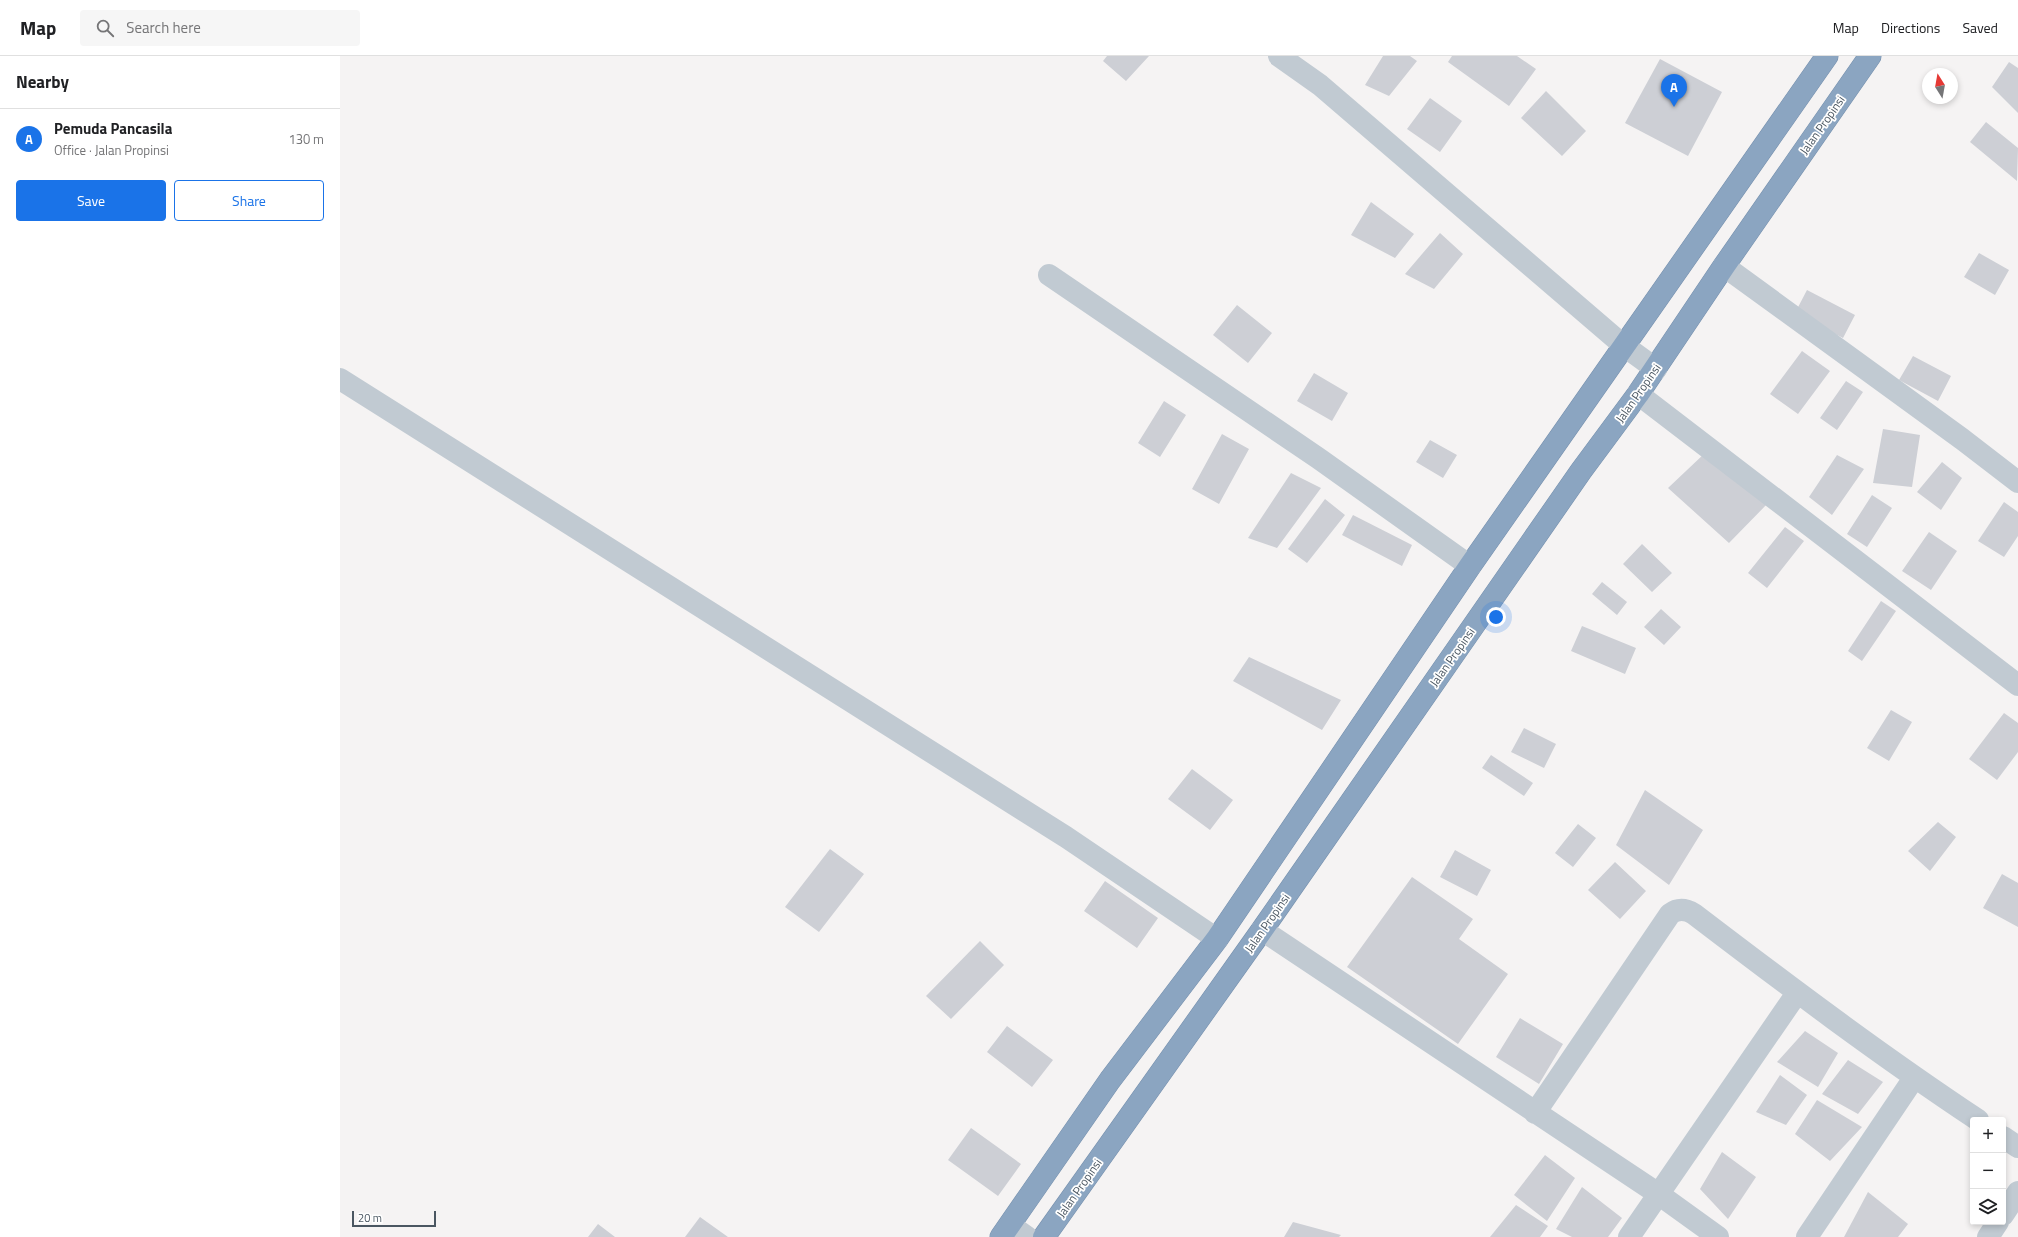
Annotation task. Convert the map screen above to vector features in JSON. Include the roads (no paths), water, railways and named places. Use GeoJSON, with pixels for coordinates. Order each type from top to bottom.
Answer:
{"type":"FeatureCollection","features":[{"type":"Feature","properties":{"kind":"highway"},"geometry":{"type":"LineString","coordinates":[[1005,1231],[1110,1080],[1217,939],[1470,566],[1623,345],[1827,56]]}},
{"type":"Feature","properties":{"kind":"highway","name":"Jalan Propinsi"},"geometry":{"type":"LineString","coordinates":[[1044,1237],[1262,930],[1581,471],[1656,369],[1724,266],[1870,56]]}},
{"type":"Feature","properties":{"kind":"street"},"geometry":{"type":"LineString","coordinates":[[1279,56],[1320,85],[1623,345],[1656,369]]}},
{"type":"Feature","properties":{"kind":"street"},"geometry":{"type":"LineString","coordinates":[[1724,266],[1962,438],[2018,482]]}},
{"type":"Feature","properties":{"kind":"street"},"geometry":{"type":"LineString","coordinates":[[1049,275],[1312,453],[1470,566]]}},
{"type":"Feature","properties":{"kind":"street"},"geometry":{"type":"LineString","coordinates":[[340,379],[1066,837],[1217,939]]}},
{"type":"Feature","properties":{"kind":"street"},"geometry":{"type":"LineString","coordinates":[[1638,394],[2018,685]]}},
{"type":"Feature","properties":{"kind":"street"},"geometry":{"type":"LineString","coordinates":[[1535,1113],[1673,912],[1684,909],[1694,914],[1797,993],[1914,1078],[1973,1117]]}},
{"type":"Feature","properties":{"kind":"street"},"geometry":{"type":"LineString","coordinates":[[1262,930],[1657,1194],[1718,1237]]}},
{"type":"Feature","properties":{"kind":"street"},"geometry":{"type":"LineString","coordinates":[[1629,1237],[1657,1194],[1797,993]]}},
{"type":"Feature","properties":{"kind":"street"},"geometry":{"type":"LineString","coordinates":[[1807,1237],[1914,1078]]}},
{"type":"Feature","properties":{"kind":"street"},"geometry":{"type":"LineString","coordinates":[[2006,1139],[2018,1147]]}},
{"type":"Feature","properties":{"kind":"street"},"geometry":{"type":"LineString","coordinates":[[2006,1210],[2018,1192]]}},
{"type":"Feature","properties":{"kind":"street"},"geometry":{"type":"LineString","coordinates":[[1988,1237],[1996,1225]]}},
{"type":"Feature","properties":{"kind":"street"},"geometry":{"type":"LineString","coordinates":[[1005,1231],[1027,1237]]}},
{"type":"Feature","properties":{"kind":"place","name":"Pemuda Pancasila"},"geometry":{"type":"Point","coordinates":[1674,107]}}]}
